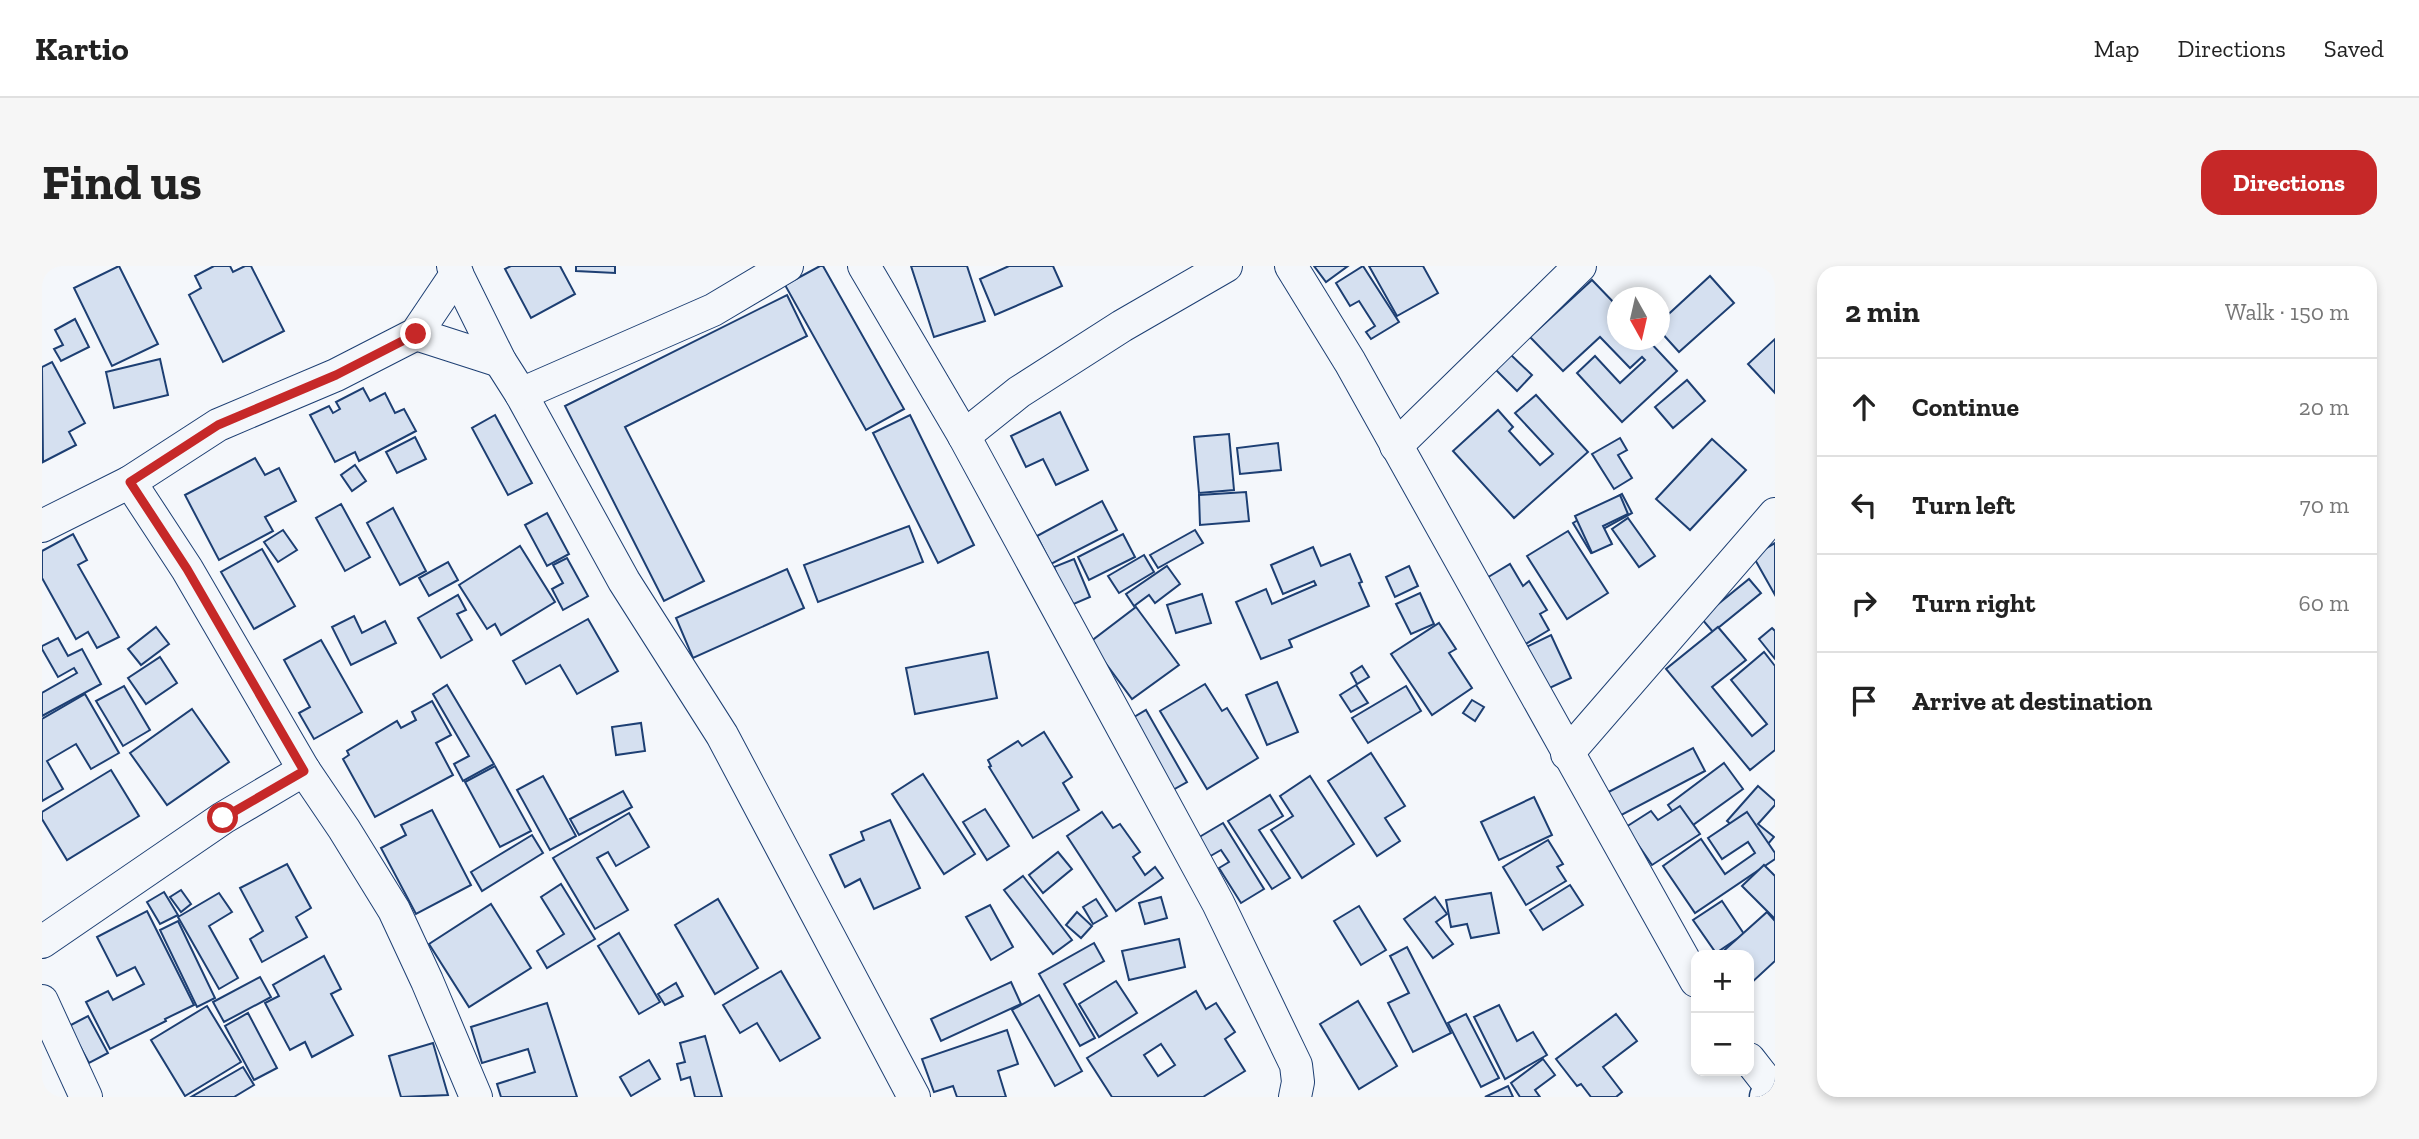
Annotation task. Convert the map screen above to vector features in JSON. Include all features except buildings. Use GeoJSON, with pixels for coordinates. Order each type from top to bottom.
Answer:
{"type":"FeatureCollection","features":[{"type":"Feature","properties":{"kind":"main road"},"geometry":{"type":"LineString","coordinates":[[1769,1097],[1775,1090]]}},
{"type":"Feature","properties":{"kind":"street"},"geometry":{"type":"LineString","coordinates":[[521,394],[713,310],[787,266]]}},
{"type":"Feature","properties":{"kind":"street"},"geometry":{"type":"LineString","coordinates":[[864,266],[964,436],[1218,903],[1296,1065],[1298,1082],[1295,1097]]}},
{"type":"Feature","properties":{"kind":"street"},"geometry":{"type":"LineString","coordinates":[[964,436],[1019,392],[1226,266]]}},
{"type":"Feature","properties":{"kind":"street"},"geometry":{"type":"LineString","coordinates":[[1291,266],[1350,362],[1691,972]]}},
{"type":"Feature","properties":{"kind":"street"},"geometry":{"type":"LineString","coordinates":[[1396,446],[1580,266]]}},
{"type":"Feature","properties":{"kind":"street"},"geometry":{"type":"LineString","coordinates":[[455,269],[500,361],[624,581],[722,735],[914,1097]]}},
{"type":"Feature","properties":{"kind":"street"},"geometry":{"type":"LineString","coordinates":[[42,526],[130,482],[218,425],[336,375],[416,334],[455,269]]}},
{"type":"Feature","properties":{"kind":"street"},"geometry":{"type":"LineString","coordinates":[[416,334],[500,361]]}},
{"type":"Feature","properties":{"kind":"street"},"geometry":{"type":"LineString","coordinates":[[130,482],[187,569],[304,771],[394,910],[476,1097]]}},
{"type":"Feature","properties":{"kind":"street"},"geometry":{"type":"LineString","coordinates":[[1567,754],[1775,513]]}},
{"type":"Feature","properties":{"kind":"street"},"geometry":{"type":"LineString","coordinates":[[42,942],[223,818],[304,771]]}},
{"type":"Feature","properties":{"kind":"street"},"geometry":{"type":"LineString","coordinates":[[42,1001],[86,1097]]}},
{"type":"Feature","properties":{"kind":"street"},"geometry":{"type":"LineString","coordinates":[[1754,1065],[1775,1090]]}},
{"type":"Feature","properties":{"kind":"route"},"geometry":{"type":"LineString","coordinates":[[223,818],[304,771],[187,569],[130,482],[218,425],[336,375],[416,334]]}}]}
